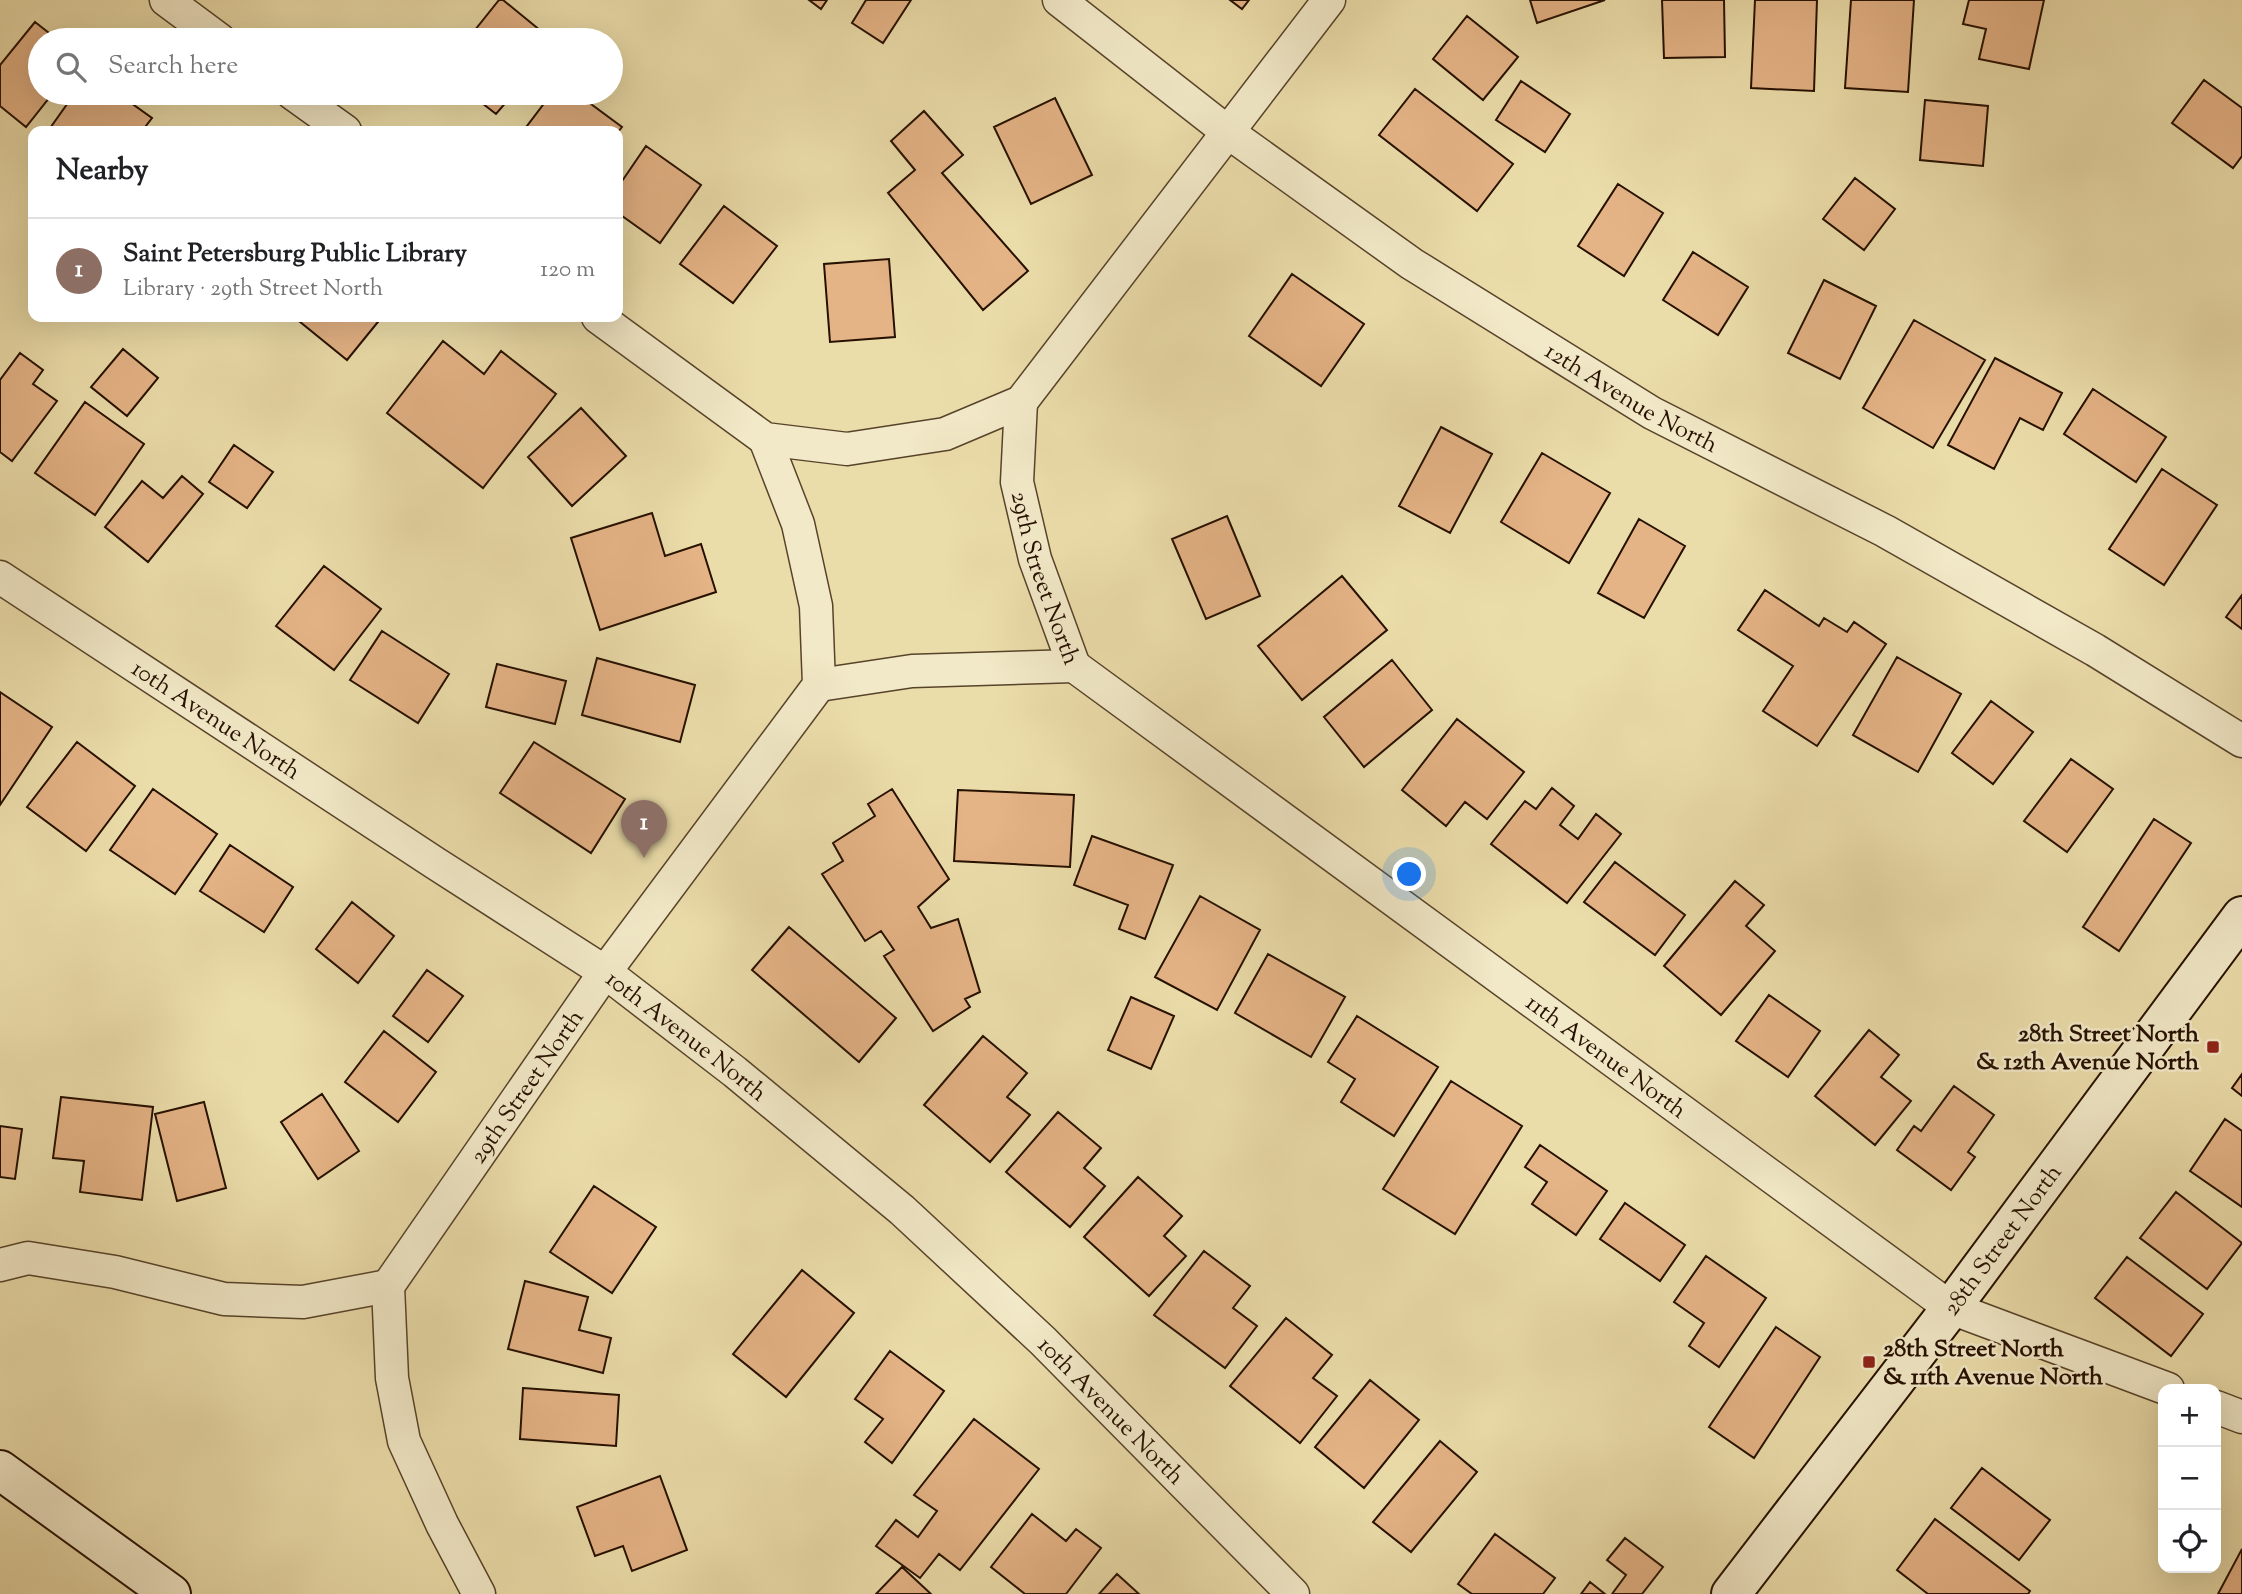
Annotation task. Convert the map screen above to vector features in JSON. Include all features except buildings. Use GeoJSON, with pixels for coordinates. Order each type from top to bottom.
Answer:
{"type":"FeatureCollection","features":[{"type":"Feature","properties":{"kind":"street"},"geometry":{"type":"LineString","coordinates":[[166,0],[204,28]]}},
{"type":"Feature","properties":{"kind":"street","name":"12th Avenue North"},"geometry":{"type":"LineString","coordinates":[[1059,0],[1229,132],[1412,264],[1652,412],[1885,531],[2095,650],[2242,740]]}},
{"type":"Feature","properties":{"kind":"street"},"geometry":{"type":"LineString","coordinates":[[605,322],[765,439],[847,449],[945,433],[1021,402],[1329,0]]}},
{"type":"Feature","properties":{"kind":"street"},"geometry":{"type":"LineString","coordinates":[[309,105],[338,126]]}},
{"type":"Feature","properties":{"kind":"street","name":"29th Street North"},"geometry":{"type":"LineString","coordinates":[[388,1286],[605,972],[819,685],[912,671],[1074,666],[1035,559],[1017,482],[1021,402]]}},
{"type":"Feature","properties":{"kind":"street"},"geometry":{"type":"LineString","coordinates":[[765,439],[798,524],[811,583],[816,606],[819,685]]}},
{"type":"Feature","properties":{"kind":"street","name":"10th Avenue North"},"geometry":{"type":"LineString","coordinates":[[0,576],[605,972],[735,1072],[902,1210],[1043,1341],[1293,1594]]}},
{"type":"Feature","properties":{"kind":"street","name":"11th Avenue North"},"geometry":{"type":"LineString","coordinates":[[1074,666],[1951,1308],[2158,1385]]}},
{"type":"Feature","properties":{"kind":"street","name":"28th Street North"},"geometry":{"type":"LineString","coordinates":[[1731,1594],[1951,1308],[2242,916]]}},
{"type":"Feature","properties":{"kind":"street"},"geometry":{"type":"LineString","coordinates":[[0,1265],[28,1258],[115,1272],[224,1299],[303,1301],[388,1286],[392,1378],[404,1441],[442,1524],[479,1594]]}},
{"type":"Feature","properties":{"kind":"street"},"geometry":{"type":"LineString","coordinates":[[2221,1409],[2242,1417]]}},
{"type":"Feature","properties":{"kind":"street"},"geometry":{"type":"LineString","coordinates":[[0,1470],[171,1594]]}},
{"type":"Feature","properties":{"kind":"place","name":"Saint Petersburg Public Library"},"geometry":{"type":"Point","coordinates":[644,858]}},
{"type":"Feature","properties":{"kind":"place","name":"28th Street North & 12th Avenue North"},"geometry":{"type":"Point","coordinates":[2213,1047]}},
{"type":"Feature","properties":{"kind":"place","name":"28th Street North & 11th Avenue North"},"geometry":{"type":"Point","coordinates":[1869,1362]}}]}
